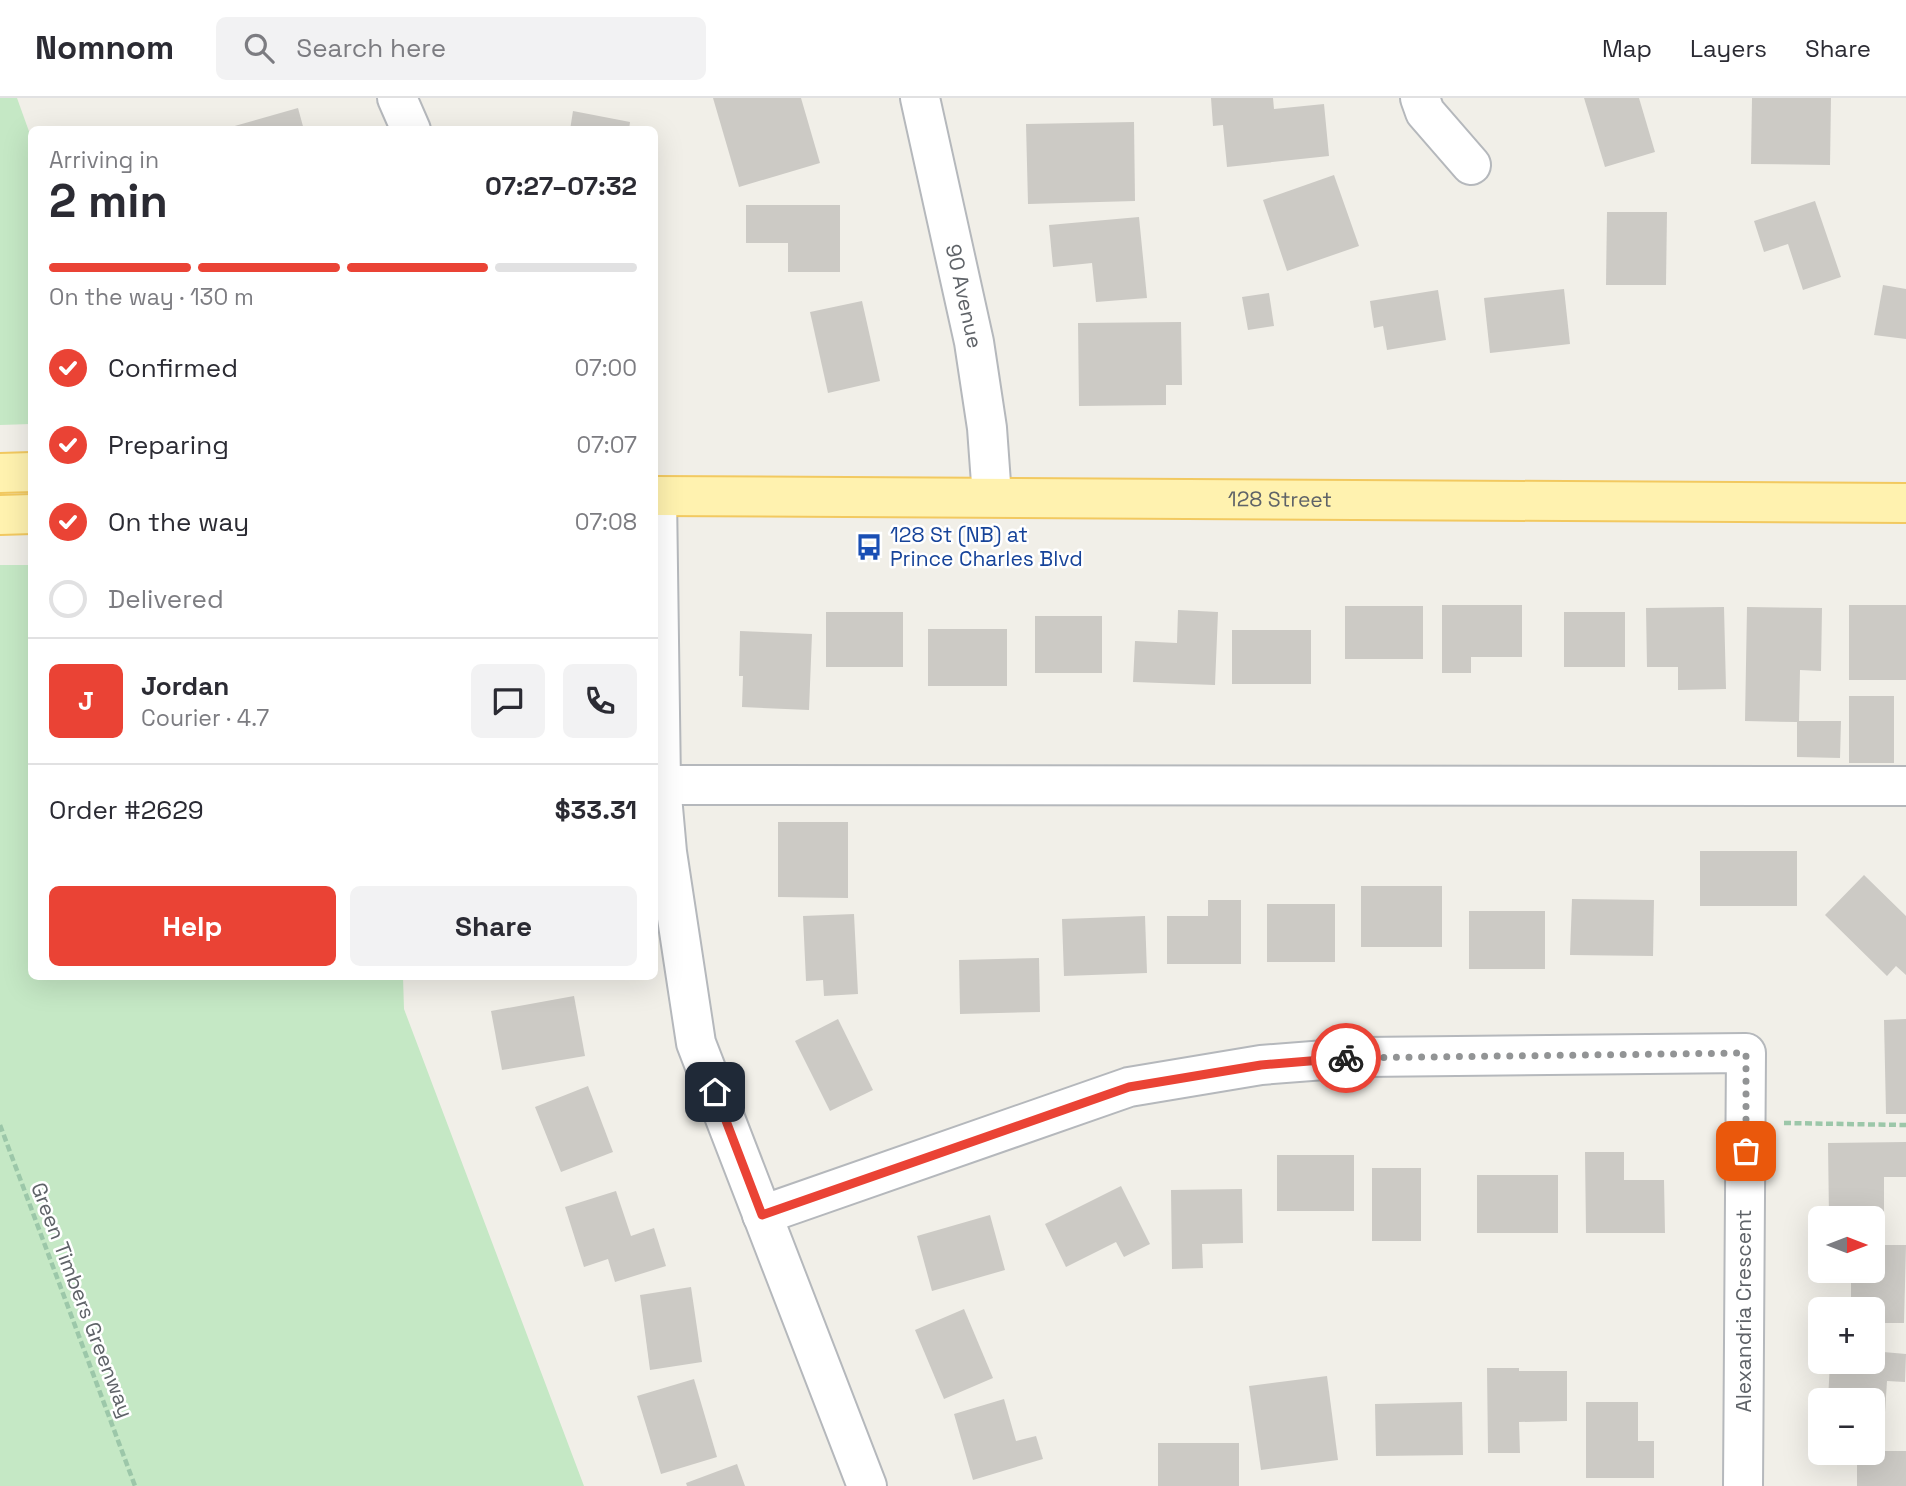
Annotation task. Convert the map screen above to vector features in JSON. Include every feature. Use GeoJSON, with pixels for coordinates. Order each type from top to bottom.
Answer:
{"type":"FeatureCollection","features":[{"type":"Feature","properties":{"kind":"main road"},"geometry":{"type":"LineString","coordinates":[[0,473],[28,472]]}},
{"type":"Feature","properties":{"kind":"main road","name":"128 Street"},"geometry":{"type":"LineString","coordinates":[[658,496],[1906,503]]}},
{"type":"Feature","properties":{"kind":"main road"},"geometry":{"type":"LineString","coordinates":[[0,514],[28,514]]}},
{"type":"Feature","properties":{"kind":"street"},"geometry":{"type":"LineString","coordinates":[[397,98],[409,126]]}},
{"type":"Feature","properties":{"kind":"street","name":"90 Avenue"},"geometry":{"type":"LineString","coordinates":[[920,98],[974,342],[987,428],[992,497]]}},
{"type":"Feature","properties":{"kind":"street"},"geometry":{"type":"LineString","coordinates":[[1420,98],[1424,112],[1471,165]]}},
{"type":"Feature","properties":{"kind":"street"},"geometry":{"type":"LineString","coordinates":[[658,612],[661,785],[667,852],[696,1043],[867,1486]]}},
{"type":"Feature","properties":{"kind":"street"},"geometry":{"type":"LineString","coordinates":[[661,785],[1906,786]]}},
{"type":"Feature","properties":{"kind":"street","name":"Alexandria Crescent"},"geometry":{"type":"LineString","coordinates":[[762,1215],[1129,1087],[1261,1065],[1364,1057],[1746,1053],[1743,1486]]}},
{"type":"Feature","properties":{"kind":"path"},"geometry":{"type":"LineString","coordinates":[[1776,1123],[1906,1125]]}},
{"type":"Feature","properties":{"kind":"path","name":"Green Timbers Greenway"},"geometry":{"type":"LineString","coordinates":[[0,1125],[135,1486]]}},
{"type":"Feature","properties":{"kind":"green space"},"geometry":{"type":"Polygon","coordinates":[[[0,98],[17,98],[28,129],[28,424],[0,425],[0,98]]]}},
{"type":"Feature","properties":{"kind":"green space"},"geometry":{"type":"Polygon","coordinates":[[[0,565],[28,565],[28,980],[403,980],[404,1009],[584,1486],[0,1486],[0,565]]]}},
{"type":"Feature","properties":{"kind":"building"},"geometry":{"type":"Polygon","coordinates":[[[713,98],[801,98],[820,163],[739,187],[713,98]]]}},
{"type":"Feature","properties":{"kind":"building"},"geometry":{"type":"Polygon","coordinates":[[[1211,98],[1273,98],[1274,109],[1324,104],[1329,156],[1227,167],[1223,125],[1213,126],[1211,98]]]}},
{"type":"Feature","properties":{"kind":"building"},"geometry":{"type":"Polygon","coordinates":[[[1584,98],[1639,98],[1655,152],[1605,167],[1584,98]]]}},
{"type":"Feature","properties":{"kind":"building"},"geometry":{"type":"Polygon","coordinates":[[[1752,98],[1831,98],[1830,165],[1751,164],[1752,98]]]}},
{"type":"Feature","properties":{"kind":"building"},"geometry":{"type":"Polygon","coordinates":[[[298,108],[303,126],[235,126],[298,108]]]}},
{"type":"Feature","properties":{"kind":"building"},"geometry":{"type":"Polygon","coordinates":[[[573,111],[630,122],[630,126],[571,126],[573,111]]]}},
{"type":"Feature","properties":{"kind":"building"},"geometry":{"type":"Polygon","coordinates":[[[1134,122],[1135,201],[1028,204],[1026,124],[1134,122]]]}},
{"type":"Feature","properties":{"kind":"building"},"geometry":{"type":"Polygon","coordinates":[[[1334,175],[1359,246],[1287,271],[1263,200],[1334,175]]]}},
{"type":"Feature","properties":{"kind":"building"},"geometry":{"type":"Polygon","coordinates":[[[1815,201],[1841,277],[1803,290],[1788,244],[1764,252],[1754,221],[1815,201]]]}},
{"type":"Feature","properties":{"kind":"building"},"geometry":{"type":"Polygon","coordinates":[[[746,205],[840,205],[840,272],[788,272],[788,243],[746,243],[746,205]]]}},
{"type":"Feature","properties":{"kind":"building"},"geometry":{"type":"Polygon","coordinates":[[[1607,212],[1667,212],[1666,285],[1606,285],[1607,212]]]}},
{"type":"Feature","properties":{"kind":"building"},"geometry":{"type":"Polygon","coordinates":[[[1139,217],[1147,298],[1096,302],[1092,263],[1053,267],[1049,225],[1139,217]]]}},
{"type":"Feature","properties":{"kind":"building"},"geometry":{"type":"Polygon","coordinates":[[[1883,285],[1906,289],[1906,339],[1874,335],[1883,285]]]}},
{"type":"Feature","properties":{"kind":"building"},"geometry":{"type":"Polygon","coordinates":[[[1564,289],[1570,344],[1490,353],[1484,298],[1564,289]]]}},
{"type":"Feature","properties":{"kind":"building"},"geometry":{"type":"Polygon","coordinates":[[[1438,290],[1446,340],[1387,350],[1383,326],[1374,328],[1370,301],[1438,290]]]}},
{"type":"Feature","properties":{"kind":"building"},"geometry":{"type":"Polygon","coordinates":[[[1269,293],[1274,326],[1248,330],[1242,297],[1269,293]]]}},
{"type":"Feature","properties":{"kind":"building"},"geometry":{"type":"Polygon","coordinates":[[[862,301],[880,381],[828,393],[810,312],[862,301]]]}},
{"type":"Feature","properties":{"kind":"building"},"geometry":{"type":"Polygon","coordinates":[[[1181,322],[1182,385],[1166,385],[1166,405],[1079,406],[1078,323],[1181,322]]]}},
{"type":"Feature","properties":{"kind":"building"},"geometry":{"type":"Polygon","coordinates":[[[1442,605],[1522,605],[1522,657],[1471,657],[1471,673],[1442,673],[1442,605]]]}},
{"type":"Feature","properties":{"kind":"building"},"geometry":{"type":"Polygon","coordinates":[[[1849,605],[1906,605],[1906,680],[1849,680],[1849,605]]]}},
{"type":"Feature","properties":{"kind":"building"},"geometry":{"type":"Polygon","coordinates":[[[1345,606],[1423,606],[1423,659],[1345,659],[1345,606]]]}},
{"type":"Feature","properties":{"kind":"building"},"geometry":{"type":"Polygon","coordinates":[[[1724,607],[1726,689],[1678,690],[1678,667],[1647,667],[1646,608],[1724,607]]]}},
{"type":"Feature","properties":{"kind":"building"},"geometry":{"type":"Polygon","coordinates":[[[1747,607],[1822,608],[1821,671],[1800,670],[1799,721],[1841,721],[1840,758],[1797,757],[1797,722],[1745,721],[1747,607]]]}},
{"type":"Feature","properties":{"kind":"building"},"geometry":{"type":"Polygon","coordinates":[[[1178,610],[1218,612],[1215,685],[1133,682],[1135,641],[1177,643],[1178,610]]]}},
{"type":"Feature","properties":{"kind":"building"},"geometry":{"type":"Polygon","coordinates":[[[826,612],[903,612],[903,667],[826,667],[826,612]]]}},
{"type":"Feature","properties":{"kind":"building"},"geometry":{"type":"Polygon","coordinates":[[[1564,612],[1625,612],[1625,667],[1564,667],[1564,612]]]}},
{"type":"Feature","properties":{"kind":"building"},"geometry":{"type":"Polygon","coordinates":[[[1035,616],[1102,616],[1102,673],[1035,673],[1035,616]]]}},
{"type":"Feature","properties":{"kind":"building"},"geometry":{"type":"Polygon","coordinates":[[[928,629],[1007,629],[1007,686],[928,686],[928,629]]]}},
{"type":"Feature","properties":{"kind":"building"},"geometry":{"type":"Polygon","coordinates":[[[1232,630],[1311,630],[1311,684],[1232,684],[1232,630]]]}},
{"type":"Feature","properties":{"kind":"building"},"geometry":{"type":"Polygon","coordinates":[[[740,631],[812,634],[809,710],[742,707],[743,676],[739,676],[740,631]]]}},
{"type":"Feature","properties":{"kind":"building"},"geometry":{"type":"Polygon","coordinates":[[[1849,696],[1894,696],[1894,763],[1849,763],[1849,696]]]}},
{"type":"Feature","properties":{"kind":"building"},"geometry":{"type":"Polygon","coordinates":[[[778,822],[848,822],[848,898],[778,897],[778,822]]]}},
{"type":"Feature","properties":{"kind":"building"},"geometry":{"type":"Polygon","coordinates":[[[1700,851],[1797,851],[1797,906],[1700,906],[1700,851]]]}},
{"type":"Feature","properties":{"kind":"building"},"geometry":{"type":"Polygon","coordinates":[[[1864,875],[1906,916],[1906,975],[1896,966],[1887,976],[1825,915],[1864,875]]]}},
{"type":"Feature","properties":{"kind":"building"},"geometry":{"type":"Polygon","coordinates":[[[1361,886],[1442,886],[1442,947],[1361,947],[1361,886]]]}},
{"type":"Feature","properties":{"kind":"building"},"geometry":{"type":"Polygon","coordinates":[[[1572,899],[1654,900],[1653,956],[1570,955],[1572,899]]]}},
{"type":"Feature","properties":{"kind":"building"},"geometry":{"type":"Polygon","coordinates":[[[1208,900],[1241,900],[1241,964],[1167,964],[1167,916],[1208,916],[1208,900]]]}},
{"type":"Feature","properties":{"kind":"building"},"geometry":{"type":"Polygon","coordinates":[[[1267,904],[1335,904],[1335,962],[1267,962],[1267,904]]]}},
{"type":"Feature","properties":{"kind":"building"},"geometry":{"type":"Polygon","coordinates":[[[1469,911],[1545,911],[1545,969],[1469,969],[1469,911]]]}},
{"type":"Feature","properties":{"kind":"building"},"geometry":{"type":"Polygon","coordinates":[[[854,914],[858,994],[824,996],[823,980],[806,981],[803,916],[854,914]]]}},
{"type":"Feature","properties":{"kind":"building"},"geometry":{"type":"Polygon","coordinates":[[[1145,916],[1147,973],[1064,976],[1062,919],[1145,916]]]}},
{"type":"Feature","properties":{"kind":"building"},"geometry":{"type":"Polygon","coordinates":[[[1039,958],[1040,1012],[960,1014],[959,960],[1039,958]]]}},
{"type":"Feature","properties":{"kind":"building"},"geometry":{"type":"Polygon","coordinates":[[[574,996],[585,1056],[502,1070],[491,1011],[574,996]]]}},
{"type":"Feature","properties":{"kind":"building"},"geometry":{"type":"Polygon","coordinates":[[[838,1019],[873,1090],[830,1111],[795,1041],[838,1019]]]}},
{"type":"Feature","properties":{"kind":"building"},"geometry":{"type":"Polygon","coordinates":[[[1906,1019],[1906,1114],[1886,1114],[1884,1020],[1906,1019]]]}},
{"type":"Feature","properties":{"kind":"building"},"geometry":{"type":"Polygon","coordinates":[[[588,1086],[613,1152],[561,1172],[535,1107],[588,1086]]]}},
{"type":"Feature","properties":{"kind":"building"},"geometry":{"type":"Polygon","coordinates":[[[1906,1142],[1906,1177],[1884,1177],[1884,1206],[1829,1206],[1828,1143],[1906,1142]]]}},
{"type":"Feature","properties":{"kind":"building"},"geometry":{"type":"Polygon","coordinates":[[[1585,1152],[1624,1152],[1624,1180],[1664,1180],[1665,1233],[1586,1233],[1585,1152]]]}},
{"type":"Feature","properties":{"kind":"building"},"geometry":{"type":"Polygon","coordinates":[[[1277,1155],[1354,1155],[1354,1211],[1277,1211],[1277,1155]]]}},
{"type":"Feature","properties":{"kind":"building"},"geometry":{"type":"Polygon","coordinates":[[[1372,1168],[1421,1168],[1421,1241],[1372,1241],[1372,1168]]]}},
{"type":"Feature","properties":{"kind":"building"},"geometry":{"type":"Polygon","coordinates":[[[1477,1175],[1558,1175],[1558,1233],[1477,1233],[1477,1175]]]}},
{"type":"Feature","properties":{"kind":"building"},"geometry":{"type":"Polygon","coordinates":[[[1121,1186],[1150,1244],[1124,1257],[1116,1242],[1066,1267],[1045,1224],[1121,1186]]]}},
{"type":"Feature","properties":{"kind":"building"},"geometry":{"type":"Polygon","coordinates":[[[1242,1189],[1243,1243],[1202,1244],[1203,1268],[1172,1269],[1171,1190],[1242,1189]]]}},
{"type":"Feature","properties":{"kind":"building"},"geometry":{"type":"Polygon","coordinates":[[[616,1191],[631,1236],[654,1228],[666,1266],[615,1282],[608,1259],[584,1267],[565,1207],[616,1191]]]}},
{"type":"Feature","properties":{"kind":"building"},"geometry":{"type":"Polygon","coordinates":[[[990,1215],[1005,1270],[932,1291],[917,1236],[990,1215]]]}},
{"type":"Feature","properties":{"kind":"building"},"geometry":{"type":"Polygon","coordinates":[[[1885,1245],[1906,1245],[1904,1323],[1885,1323],[1885,1297],[1851,1297],[1851,1283],[1885,1283],[1885,1245]]]}},
{"type":"Feature","properties":{"kind":"building"},"geometry":{"type":"Polygon","coordinates":[[[691,1287],[702,1362],[650,1370],[640,1295],[691,1287]]]}},
{"type":"Feature","properties":{"kind":"building"},"geometry":{"type":"Polygon","coordinates":[[[964,1309],[993,1378],[944,1399],[915,1330],[964,1309]]]}},
{"type":"Feature","properties":{"kind":"building"},"geometry":{"type":"Polygon","coordinates":[[[1885,1352],[1906,1354],[1905,1382],[1887,1381],[1885,1412],[1885,1388],[1829,1388],[1829,1374],[1885,1374],[1885,1352]]]}},
{"type":"Feature","properties":{"kind":"building"},"geometry":{"type":"Polygon","coordinates":[[[1487,1368],[1567,1371],[1567,1421],[1519,1422],[1520,1453],[1488,1453],[1487,1368]]]}},
{"type":"Feature","properties":{"kind":"building"},"geometry":{"type":"Polygon","coordinates":[[[1327,1376],[1338,1460],[1261,1470],[1249,1386],[1327,1376]]]}},
{"type":"Feature","properties":{"kind":"building"},"geometry":{"type":"Polygon","coordinates":[[[694,1379],[717,1457],[661,1474],[637,1396],[694,1379]]]}},
{"type":"Feature","properties":{"kind":"building"},"geometry":{"type":"Polygon","coordinates":[[[1004,1399],[1016,1441],[1036,1436],[1043,1459],[973,1480],[954,1414],[1004,1399]]]}},
{"type":"Feature","properties":{"kind":"building"},"geometry":{"type":"Polygon","coordinates":[[[1462,1402],[1463,1455],[1376,1456],[1375,1404],[1462,1402]]]}},
{"type":"Feature","properties":{"kind":"building"},"geometry":{"type":"Polygon","coordinates":[[[1586,1402],[1638,1402],[1638,1441],[1654,1441],[1654,1478],[1586,1478],[1586,1402]]]}},
{"type":"Feature","properties":{"kind":"building"},"geometry":{"type":"Polygon","coordinates":[[[1158,1443],[1239,1443],[1239,1486],[1158,1486],[1158,1443]]]}},
{"type":"Feature","properties":{"kind":"building"},"geometry":{"type":"Polygon","coordinates":[[[1885,1451],[1906,1451],[1906,1486],[1857,1486],[1857,1465],[1885,1465],[1885,1451]]]}},
{"type":"Feature","properties":{"kind":"building"},"geometry":{"type":"Polygon","coordinates":[[[737,1464],[745,1486],[687,1486],[686,1483],[737,1464]]]}},
{"type":"Feature","properties":{"kind":"way so far"},"geometry":{"type":"LineString","coordinates":[[1346,1058],[1746,1053],[1746,1151]]}},
{"type":"Feature","properties":{"kind":"place","name":"128 St (NB) at Prince Charles Blvd"},"geometry":{"type":"Point","coordinates":[869,547]}},
{"type":"Feature","properties":{"kind":"route"},"geometry":{"type":"LineString","coordinates":[[715,1092],[762,1215],[1129,1087],[1261,1065],[1346,1058]]}}]}
